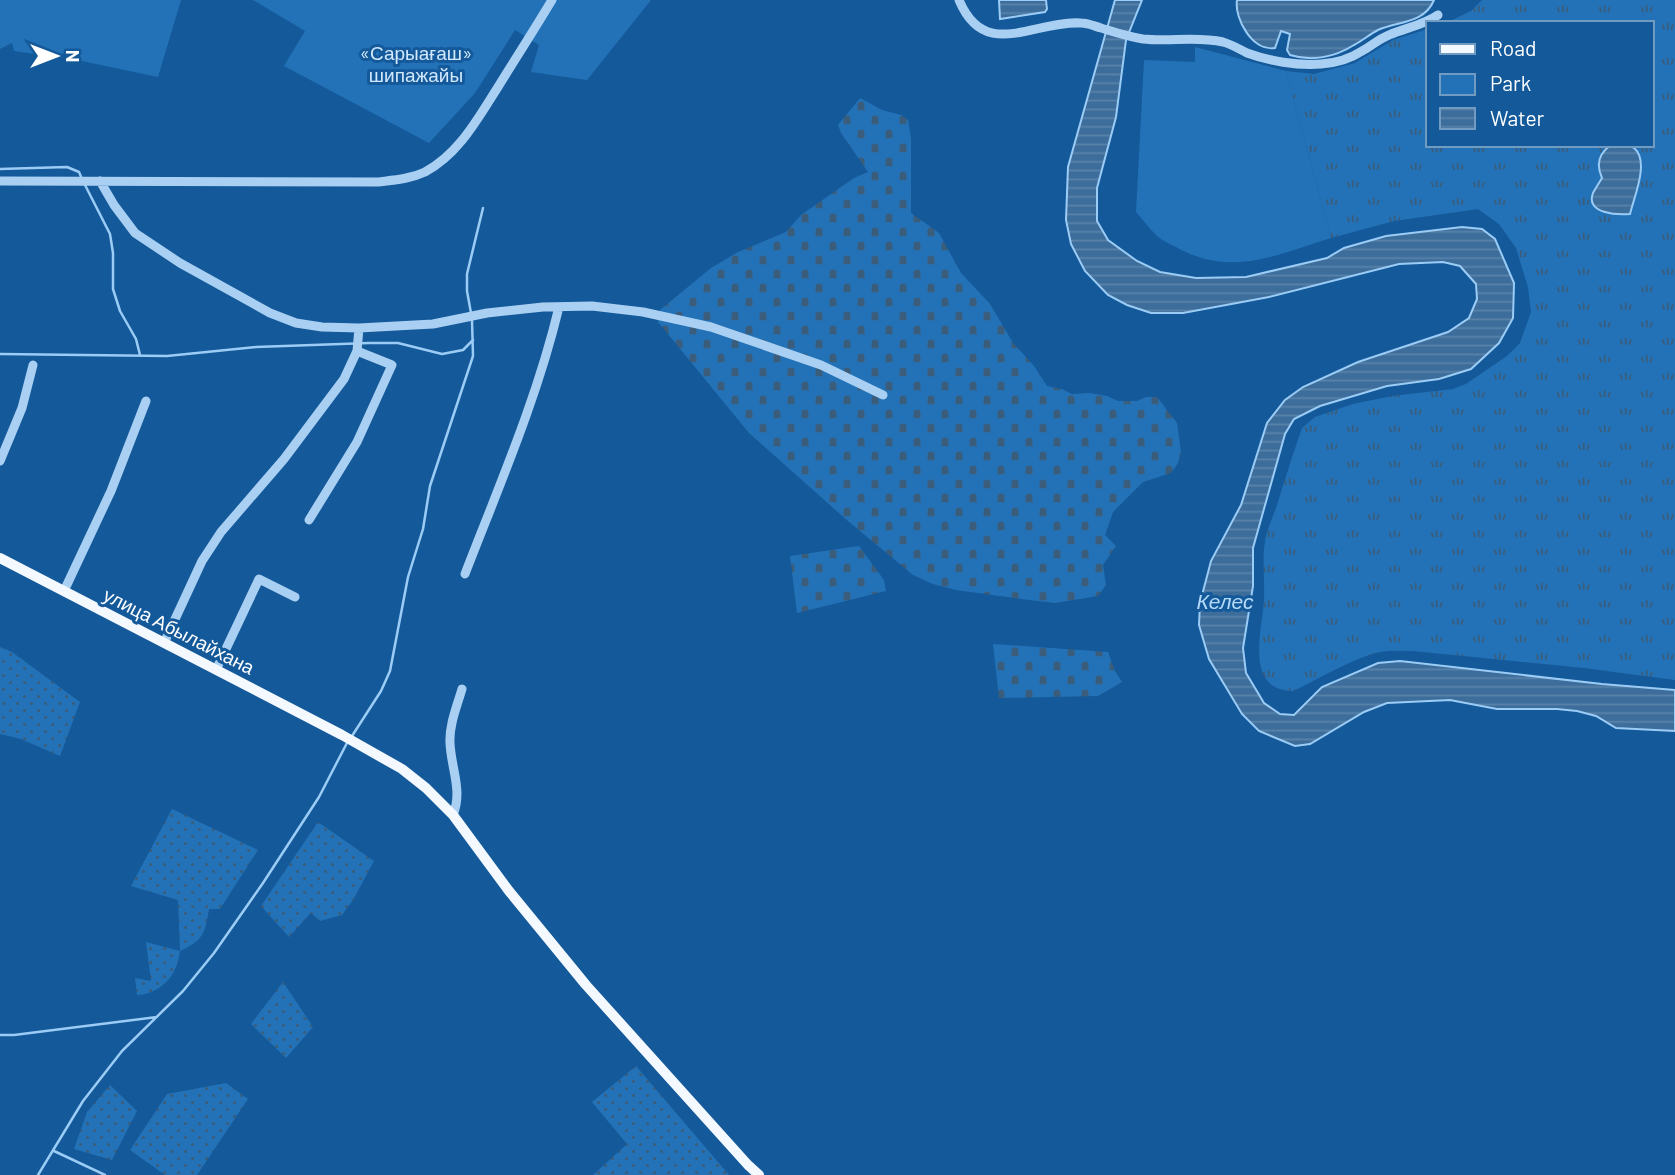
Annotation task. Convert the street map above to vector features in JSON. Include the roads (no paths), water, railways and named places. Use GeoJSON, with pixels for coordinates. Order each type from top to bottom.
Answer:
{"type":"FeatureCollection","features":[{"type":"Feature","properties":{"kind":"main road","name":"улица Абылайхана"},"geometry":{"type":"LineString","coordinates":[[0,558],[342,735],[402,769],[426,788],[453,815],[509,891],[586,985],[760,1175]]}},
{"type":"Feature","properties":{"kind":"street"},"geometry":{"type":"LineString","coordinates":[[0,181],[378,182],[410,178],[427,171],[444,159],[465,138],[552,0]]}},
{"type":"Feature","properties":{"kind":"street"},"geometry":{"type":"LineString","coordinates":[[959,0],[974,24],[994,34],[1004,35],[1072,23],[1090,24],[1143,38],[1201,38],[1226,43],[1279,61],[1302,64],[1345,60],[1389,34],[1426,21]]}},
{"type":"Feature","properties":{"kind":"street"},"geometry":{"type":"LineString","coordinates":[[1427,21],[1438,15]]}},
{"type":"Feature","properties":{"kind":"street"},"geometry":{"type":"LineString","coordinates":[[100,181],[135,233],[180,263],[270,313],[296,323],[359,328],[433,324],[487,313],[559,307],[592,306],[643,312],[711,327],[821,365],[884,394]]}},
{"type":"Feature","properties":{"kind":"street"},"geometry":{"type":"LineString","coordinates":[[465,574],[548,353],[559,307]]}},
{"type":"Feature","properties":{"kind":"street"},"geometry":{"type":"LineString","coordinates":[[164,643],[202,561],[220,532],[284,459],[344,379],[358,351],[359,328]]}},
{"type":"Feature","properties":{"kind":"street"},"geometry":{"type":"LineString","coordinates":[[309,520],[356,442],[392,365],[358,351]]}},
{"type":"Feature","properties":{"kind":"street"},"geometry":{"type":"LineString","coordinates":[[0,461],[22,408],[33,365]]}},
{"type":"Feature","properties":{"kind":"street"},"geometry":{"type":"LineString","coordinates":[[64,592],[111,491],[146,401]]}},
{"type":"Feature","properties":{"kind":"street"},"geometry":{"type":"LineString","coordinates":[[216,670],[259,579],[295,597]]}},
{"type":"Feature","properties":{"kind":"street"},"geometry":{"type":"LineString","coordinates":[[453,815],[458,796],[450,744],[451,727],[462,689]]}},
{"type":"Feature","properties":{"kind":"water"},"geometry":{"type":"Polygon","coordinates":[[[999,0],[1046,0],[1047,9],[1045,12],[1000,19],[999,0]]]}},
{"type":"Feature","properties":{"kind":"water","name":"Келес"},"geometry":{"type":"Polygon","coordinates":[[[1115,0],[1142,0],[1126,40],[1116,117],[1097,188],[1097,221],[1108,240],[1137,261],[1160,272],[1196,278],[1246,277],[1327,258],[1344,248],[1386,236],[1462,227],[1482,229],[1495,239],[1514,283],[1513,318],[1499,343],[1471,369],[1439,379],[1387,386],[1320,406],[1294,419],[1285,434],[1253,548],[1253,586],[1243,648],[1246,673],[1264,703],[1280,714],[1294,715],[1322,687],[1378,663],[1400,661],[1675,690],[1675,731],[1616,728],[1596,716],[1577,711],[1497,709],[1450,700],[1387,703],[1364,712],[1310,744],[1295,746],[1259,731],[1242,714],[1209,659],[1199,625],[1200,603],[1211,561],[1241,505],[1267,423],[1285,400],[1303,387],[1358,362],[1448,332],[1469,318],[1477,299],[1476,284],[1460,266],[1443,262],[1399,264],[1269,297],[1183,313],[1151,313],[1108,295],[1085,271],[1071,244],[1066,220],[1068,167],[1115,0]]]}},
{"type":"Feature","properties":{"kind":"water"},"geometry":{"type":"Polygon","coordinates":[[[1237,0],[1434,0],[1430,8],[1417,18],[1378,30],[1339,53],[1307,58],[1290,55],[1287,50],[1290,34],[1281,31],[1275,48],[1259,45],[1242,25],[1237,0]]]}},
{"type":"Feature","properties":{"kind":"water"},"geometry":{"type":"Polygon","coordinates":[[[1609,147],[1632,147],[1639,154],[1641,170],[1630,214],[1604,212],[1594,205],[1593,193],[1602,178],[1599,160],[1609,147]]]}},
{"type":"Feature","properties":{"kind":"waterway"},"geometry":{"type":"LineString","coordinates":[[0,169],[67,167],[79,172],[82,179]]}},
{"type":"Feature","properties":{"kind":"waterway"},"geometry":{"type":"LineString","coordinates":[[85,185],[110,234],[113,289],[120,311],[136,339],[140,355]]}},
{"type":"Feature","properties":{"kind":"waterway"},"geometry":{"type":"LineString","coordinates":[[471,313],[467,274],[483,208]]}},
{"type":"Feature","properties":{"kind":"waterway"},"geometry":{"type":"LineString","coordinates":[[352,736],[381,691],[390,671],[408,577],[423,529],[430,486],[473,356],[472,320]]}},
{"type":"Feature","properties":{"kind":"waterway"},"geometry":{"type":"LineString","coordinates":[[0,354],[167,356],[256,347],[369,343],[398,343],[442,354],[463,350],[473,340]]}},
{"type":"Feature","properties":{"kind":"waterway"},"geometry":{"type":"LineString","coordinates":[[38,1175],[83,1101],[122,1051],[183,991],[214,953],[319,797],[348,741]]}},
{"type":"Feature","properties":{"kind":"waterway"},"geometry":{"type":"LineString","coordinates":[[0,1035],[157,1017]]}},
{"type":"Feature","properties":{"kind":"waterway"},"geometry":{"type":"LineString","coordinates":[[54,1151],[105,1175]]}},
{"type":"Feature","properties":{"kind":"park label","name":"«Сарыағаш» шипажайы"},"geometry":{"type":"Point","coordinates":[416,64]}}]}
